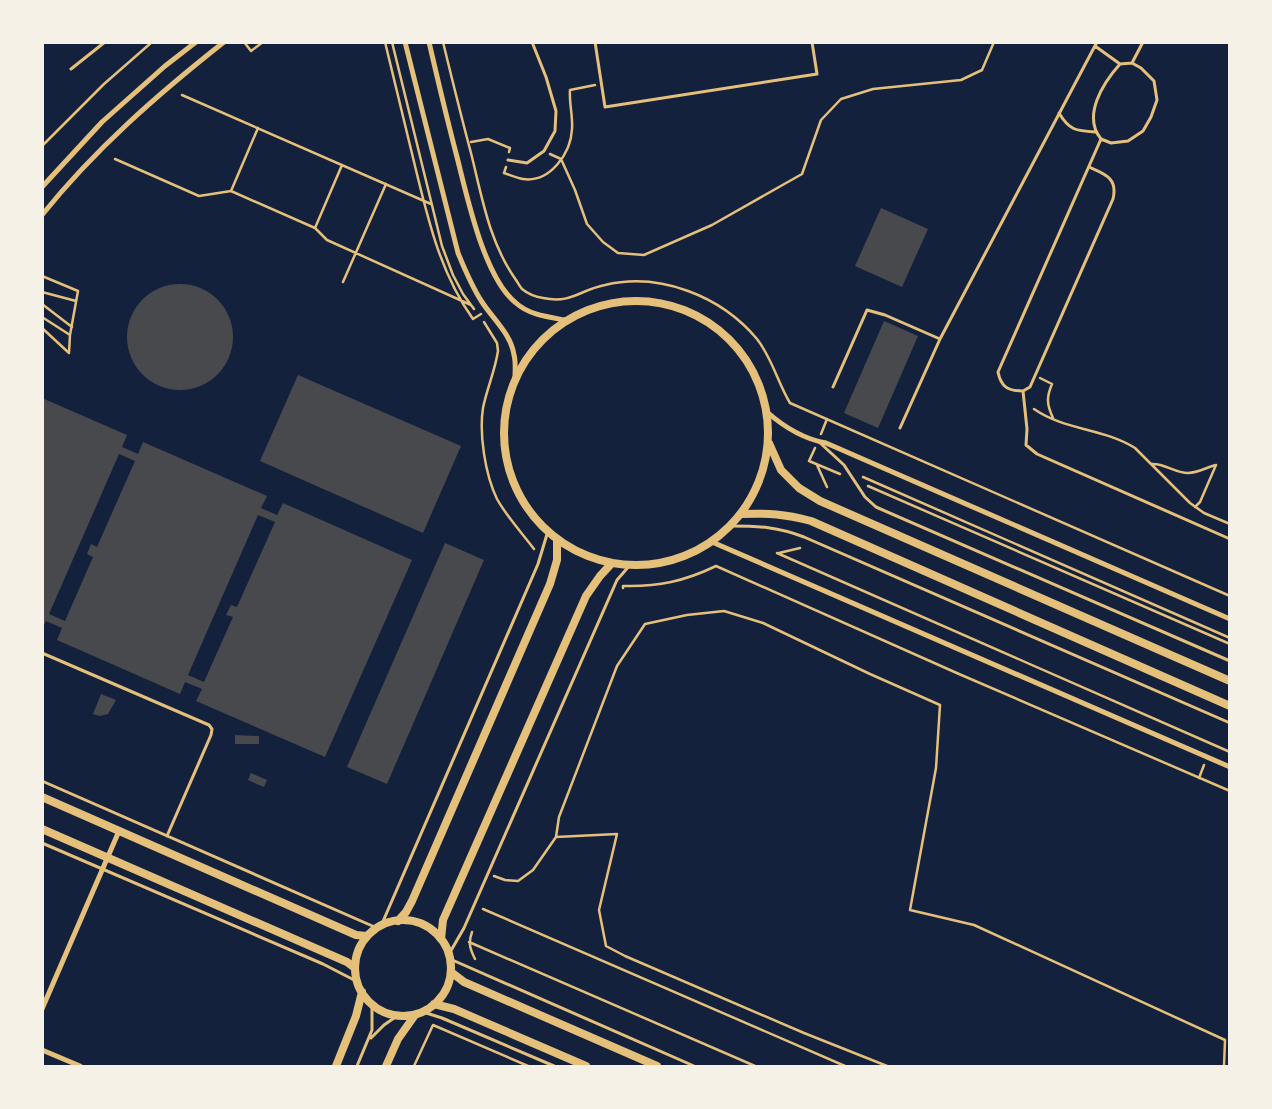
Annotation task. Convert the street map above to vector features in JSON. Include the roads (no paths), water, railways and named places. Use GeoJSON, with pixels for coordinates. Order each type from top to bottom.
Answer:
{"type":"FeatureCollection","features":[{"type":"Feature","properties":{"kind":"street"},"geometry":{"type":"LineString","coordinates":[[42,187],[102,122],[164,66],[196,42]]}},
{"type":"Feature","properties":{"kind":"street"},"geometry":{"type":"LineString","coordinates":[[42,215],[114,136],[176,80],[224,42]]}},
{"type":"Feature","properties":{"kind":"street"},"geometry":{"type":"LineString","coordinates":[[405,42],[458,253],[466,273],[488,310],[510,341],[514,354],[515,378]]}},
{"type":"Feature","properties":{"kind":"street"},"geometry":{"type":"LineString","coordinates":[[429,42],[439,90],[469,204],[483,249],[502,289],[516,304],[540,316],[565,320]]}},
{"type":"Feature","properties":{"kind":"street"},"geometry":{"type":"LineString","coordinates":[[636,300],[655,302],[691,312],[722,332],[747,360],[756,376],[767,412],[768,443],[766,462],[752,498],[731,526],[712,542],[686,556],[658,564],[630,565],[612,563],[583,554],[557,539],[534,517],[523,502],[514,484],[504,447],[503,427],[506,408],[515,378],[528,356],[545,336],[565,320],[600,305],[636,300]]}},
{"type":"Feature","properties":{"kind":"street"},"geometry":{"type":"LineString","coordinates":[[767,412],[786,428],[826,443],[1230,620]]}},
{"type":"Feature","properties":{"kind":"street"},"geometry":{"type":"LineString","coordinates":[[768,443],[781,470],[799,488],[820,501],[1230,680]]}},
{"type":"Feature","properties":{"kind":"street"},"geometry":{"type":"LineString","coordinates":[[741,514],[784,514],[811,521],[1230,706]]}},
{"type":"Feature","properties":{"kind":"street"},"geometry":{"type":"LineString","coordinates":[[398,921],[412,901],[550,584],[557,560],[557,539]]}},
{"type":"Feature","properties":{"kind":"street"},"geometry":{"type":"LineString","coordinates":[[712,542],[1230,767]]}},
{"type":"Feature","properties":{"kind":"street"},"geometry":{"type":"LineString","coordinates":[[386,1066],[398,1039],[419,1014],[434,1004],[444,994],[451,972],[449,957],[441,939],[440,930],[443,920],[586,596],[612,563]]}},
{"type":"Feature","properties":{"kind":"street"},"geometry":{"type":"LineString","coordinates":[[42,797],[356,935],[367,936]]}},
{"type":"Feature","properties":{"kind":"street"},"geometry":{"type":"LineString","coordinates":[[42,829],[347,962],[355,968]]}},
{"type":"Feature","properties":{"kind":"street"},"geometry":{"type":"LineString","coordinates":[[42,1009],[119,830]]}},
{"type":"Feature","properties":{"kind":"street"},"geometry":{"type":"LineString","coordinates":[[419,1014],[397,1016],[382,1012],[372,1006],[356,981],[355,968],[358,952],[367,936],[379,927],[398,921],[410,921],[422,925],[432,930],[441,939]]}},
{"type":"Feature","properties":{"kind":"street"},"geometry":{"type":"LineString","coordinates":[[451,972],[464,982],[657,1066]]}},
{"type":"Feature","properties":{"kind":"street"},"geometry":{"type":"LineString","coordinates":[[336,1066],[354,1022],[362,992]]}},
{"type":"Feature","properties":{"kind":"street"},"geometry":{"type":"LineString","coordinates":[[434,1004],[454,1009],[586,1066]]}},
{"type":"Feature","properties":{"kind":"street"},"geometry":{"type":"LineString","coordinates":[[42,1050],[80,1066]]}},
{"type":"Feature","properties":{"kind":"lane"},"geometry":{"type":"LineString","coordinates":[[71,69],[105,42]]}},
{"type":"Feature","properties":{"kind":"lane"},"geometry":{"type":"LineString","coordinates":[[508,160],[527,163],[544,151],[555,131],[556,111],[546,77],[532,42]]}},
{"type":"Feature","properties":{"kind":"lane"},"geometry":{"type":"LineString","coordinates":[[595,42],[605,107],[817,74],[812,42]]}},
{"type":"Feature","properties":{"kind":"lane"},"geometry":{"type":"LineString","coordinates":[[1132,63],[1143,42]]}},
{"type":"Feature","properties":{"kind":"lane"},"geometry":{"type":"LineString","coordinates":[[1163,42],[1173,42]]}},
{"type":"Feature","properties":{"kind":"lane"},"geometry":{"type":"LineString","coordinates":[[900,428],[940,339],[1096,44],[1120,64]]}},
{"type":"Feature","properties":{"kind":"lane"},"geometry":{"type":"LineString","coordinates":[[1132,63],[1141,68],[1154,81],[1157,100],[1151,118],[1143,131],[1128,141],[1111,143],[1101,139],[1095,132],[1092,116],[1098,97],[1109,76],[1120,64],[1132,63]]}},
{"type":"Feature","properties":{"kind":"lane"},"geometry":{"type":"LineString","coordinates":[[1059,113],[1064,122],[1078,131],[1095,132]]}},
{"type":"Feature","properties":{"kind":"lane"},"geometry":{"type":"LineString","coordinates":[[1089,167],[1106,174],[1112,181],[1115,189],[1113,199],[1030,387],[1023,391],[1014,391],[1007,388],[1000,381],[998,372],[1101,139]]}},
{"type":"Feature","properties":{"kind":"lane"},"geometry":{"type":"LineString","coordinates":[[833,387],[867,310],[885,315],[940,339]]}},
{"type":"Feature","properties":{"kind":"lane"},"geometry":{"type":"LineString","coordinates":[[1023,391],[1027,429],[1026,444],[1037,454],[1230,539]]}},
{"type":"Feature","properties":{"kind":"lane"},"geometry":{"type":"LineString","coordinates":[[818,441],[850,472],[865,497],[876,507],[1230,661]]}},
{"type":"Feature","properties":{"kind":"lane"},"geometry":{"type":"LineString","coordinates":[[731,526],[758,526],[786,530],[804,537],[1230,723]]}},
{"type":"Feature","properties":{"kind":"lane"},"geometry":{"type":"LineString","coordinates":[[42,781],[379,927],[538,564],[548,532]]}},
{"type":"Feature","properties":{"kind":"lane"},"geometry":{"type":"LineString","coordinates":[[630,565],[617,580],[464,928],[449,957],[694,1066]]}},
{"type":"Feature","properties":{"kind":"lane"},"geometry":{"type":"LineString","coordinates":[[42,653],[208,725],[212,729],[167,836]]}},
{"type":"Feature","properties":{"kind":"lane"},"geometry":{"type":"LineString","coordinates":[[42,843],[323,964],[356,981]]}},
{"type":"Feature","properties":{"kind":"lane"},"geometry":{"type":"LineString","coordinates":[[357,1066],[373,1022],[372,1006]]}},
{"type":"Feature","properties":{"kind":"lane"},"geometry":{"type":"LineString","coordinates":[[419,1014],[442,1018],[554,1066]]}},
{"type":"Feature","properties":{"kind":"lane"},"geometry":{"type":"LineString","coordinates":[[368,1040],[397,1016]]}}]}
